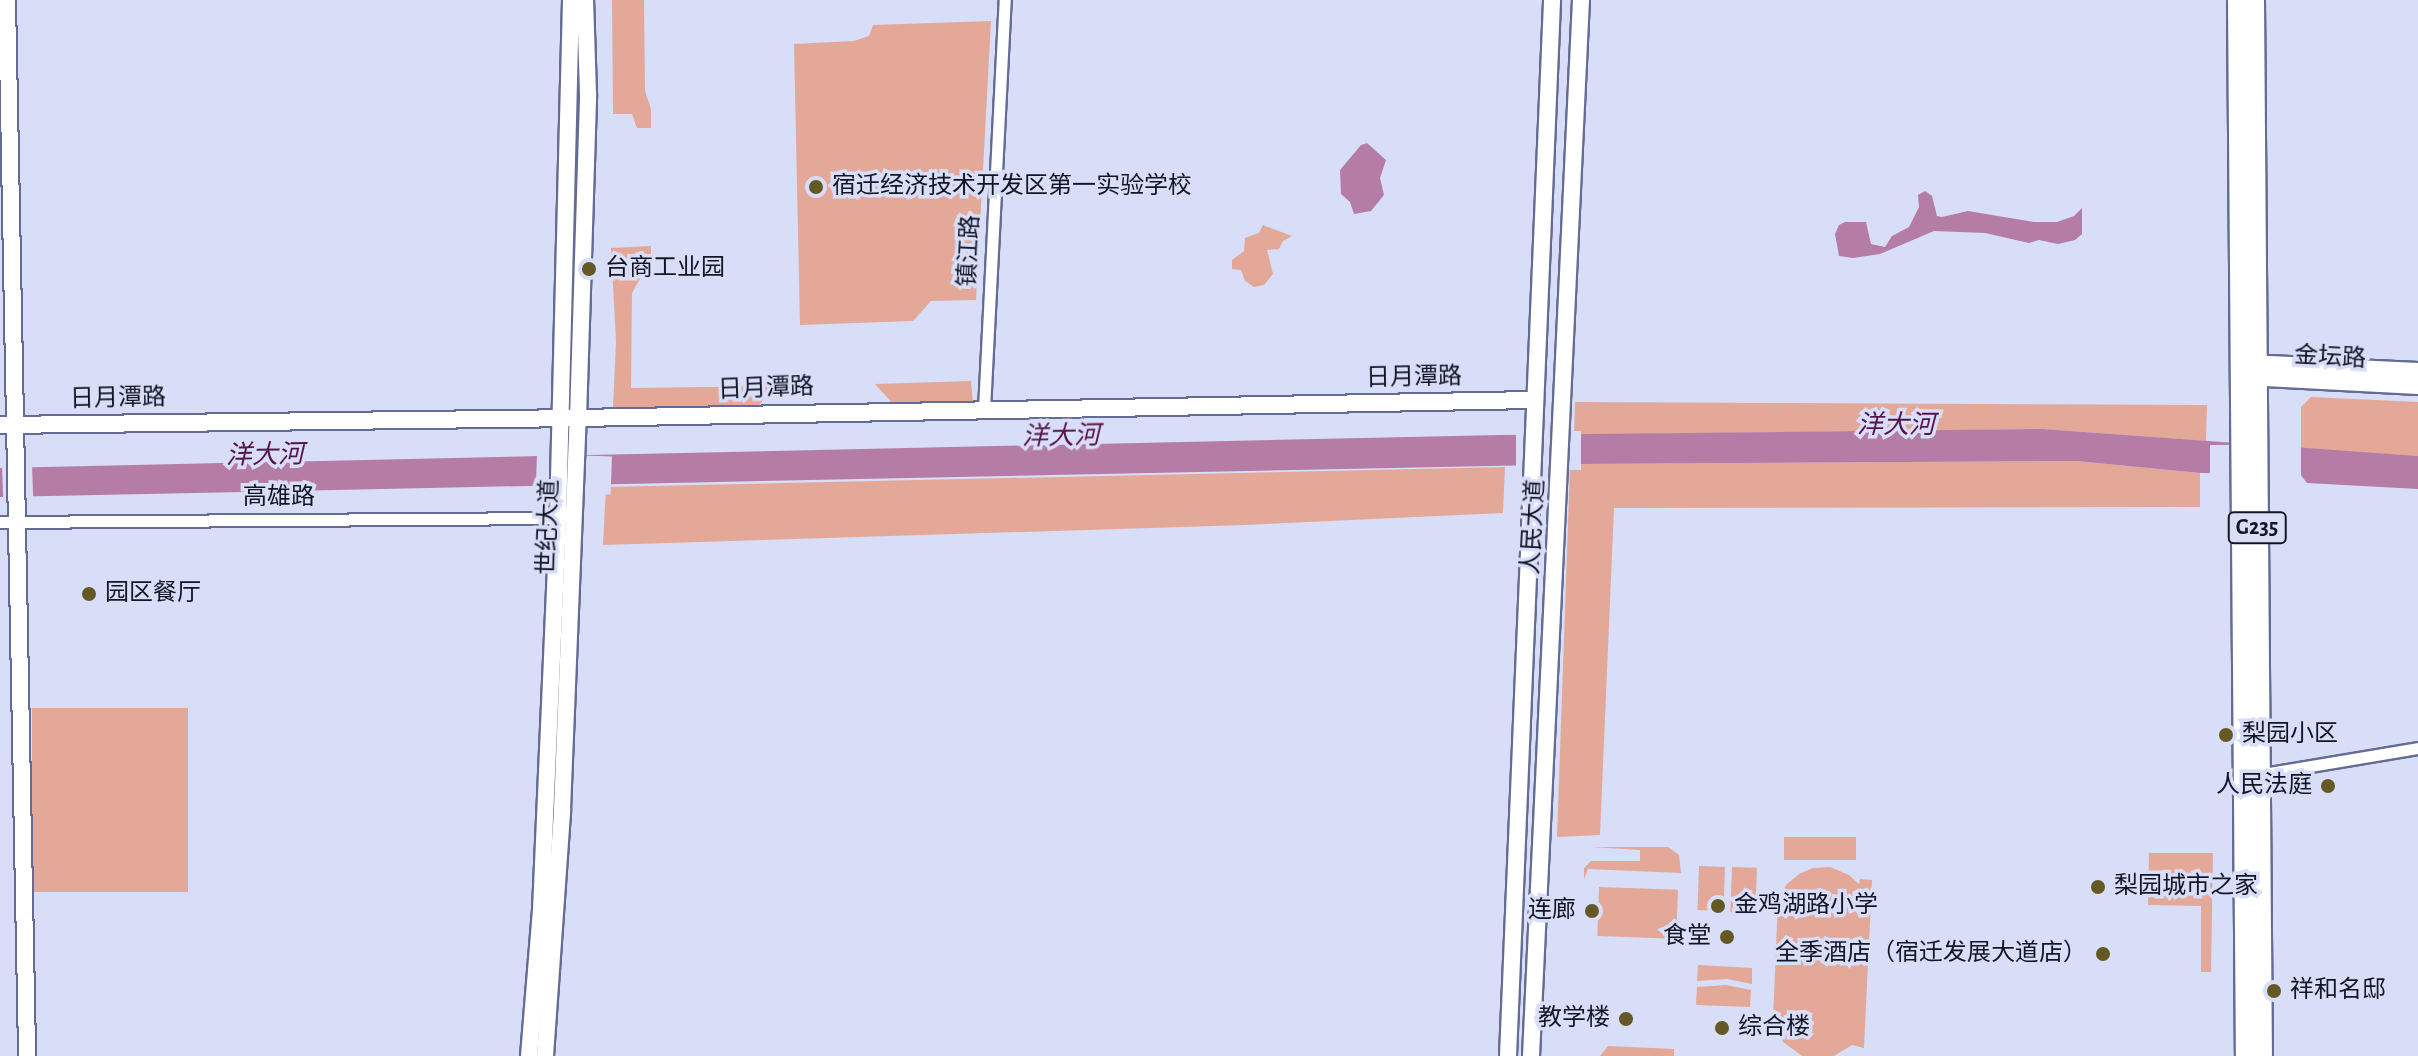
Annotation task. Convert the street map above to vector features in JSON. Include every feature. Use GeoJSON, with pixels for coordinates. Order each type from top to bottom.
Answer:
{"type":"FeatureCollection","features":[{"type":"Feature","properties":{"kind":"highway","name":"G235"},"geometry":{"type":"LineString","coordinates":[[2238,0],[2249,370]]}},
{"type":"Feature","properties":{"kind":"highway","name":"G235"},"geometry":{"type":"LineString","coordinates":[[2254,0],[2249,370],[2252,776],[2262,1056]]}},
{"type":"Feature","properties":{"kind":"highway","name":"G235"},"geometry":{"type":"LineString","coordinates":[[2246,1056],[2252,776]]}},
{"type":"Feature","properties":{"kind":"street"},"geometry":{"type":"LineString","coordinates":[[7,0],[8,425],[16,463],[27,1056]]}},
{"type":"Feature","properties":{"kind":"street","name":"世纪大道"},"geometry":{"type":"LineString","coordinates":[[529,1056],[541,896],[558,518],[571,0]]}},
{"type":"Feature","properties":{"kind":"street","name":"世纪大道"},"geometry":{"type":"LineString","coordinates":[[545,1056],[562,810],[578,418],[588,94],[585,0]]}},
{"type":"Feature","properties":{"kind":"street","name":"镇江路"},"geometry":{"type":"LineString","coordinates":[[984,409],[1005,0]]}},
{"type":"Feature","properties":{"kind":"street","name":"人民大道"},"geometry":{"type":"LineString","coordinates":[[1508,1056],[1552,0]]}},
{"type":"Feature","properties":{"kind":"street","name":"人民大道"},"geometry":{"type":"LineString","coordinates":[[1531,1056],[1581,0]]}},
{"type":"Feature","properties":{"kind":"street","name":"金坛路"},"geometry":{"type":"LineString","coordinates":[[2249,370],[2418,371]]}},
{"type":"Feature","properties":{"kind":"street","name":"金坛路"},"geometry":{"type":"LineString","coordinates":[[2249,370],[2418,386]]}},
{"type":"Feature","properties":{"kind":"street","name":"日月潭路"},"geometry":{"type":"LineString","coordinates":[[8,425],[1533,400]]}},
{"type":"Feature","properties":{"kind":"street","name":"高雄路"},"geometry":{"type":"LineString","coordinates":[[0,522],[17,514],[558,518]]}},
{"type":"Feature","properties":{"kind":"street"},"geometry":{"type":"LineString","coordinates":[[2252,776],[2418,748]]}},
{"type":"Feature","properties":{"kind":"shaded area"},"geometry":{"type":"Polygon","coordinates":[[[612,0],[644,0],[645,91],[651,109],[651,128],[637,128],[632,114],[613,114],[612,0]]]}},
{"type":"Feature","properties":{"kind":"shaded area"},"geometry":{"type":"Polygon","coordinates":[[[991,21],[976,300],[931,301],[913,321],[800,325],[794,44],[854,41],[869,36],[873,25],[991,21]]]}},
{"type":"Feature","properties":{"kind":"shaded area"},"geometry":{"type":"Polygon","coordinates":[[[1367,143],[1386,160],[1380,178],[1384,195],[1371,211],[1354,214],[1350,202],[1341,194],[1340,170],[1361,145],[1367,143]]]}},
{"type":"Feature","properties":{"kind":"shaded area"},"geometry":{"type":"Polygon","coordinates":[[[1925,191],[1932,196],[1937,216],[1942,217],[1968,211],[2034,222],[2057,222],[2074,216],[2082,208],[2082,234],[2075,240],[2058,244],[2039,240],[2029,243],[1985,233],[1934,231],[1880,254],[1853,258],[1839,256],[1835,234],[1839,225],[1866,222],[1871,244],[1885,247],[1892,236],[1909,227],[1919,207],[1918,195],[1925,191]]]}},
{"type":"Feature","properties":{"kind":"shaded area"},"geometry":{"type":"Polygon","coordinates":[[[1263,225],[1292,236],[1283,241],[1279,249],[1267,250],[1273,274],[1264,285],[1254,287],[1245,281],[1241,270],[1232,269],[1232,260],[1244,251],[1245,238],[1259,233],[1263,225]]]}},
{"type":"Feature","properties":{"kind":"shaded area"},"geometry":{"type":"Polygon","coordinates":[[[651,246],[651,259],[632,293],[631,388],[773,386],[758,407],[613,407],[616,341],[611,248],[651,246]]]}},
{"type":"Feature","properties":{"kind":"shaded area"},"geometry":{"type":"Polygon","coordinates":[[[971,381],[973,403],[893,404],[875,384],[971,381]]]}},
{"type":"Feature","properties":{"kind":"shaded area"},"geometry":{"type":"Polygon","coordinates":[[[2311,397],[2418,402],[2418,456],[2301,449],[2301,407],[2311,397]]]}},
{"type":"Feature","properties":{"kind":"shaded area"},"geometry":{"type":"Polygon","coordinates":[[[1575,402],[2207,405],[2206,441],[2043,429],[1574,435],[1575,402]]]}},
{"type":"Feature","properties":{"kind":"shaded area"},"geometry":{"type":"Polygon","coordinates":[[[2043,429],[2418,456],[2418,489],[2307,483],[2300,474],[2200,473],[2076,461],[1581,464],[0,497],[0,468],[1500,435],[2043,429]]]}},
{"type":"Feature","properties":{"kind":"shaded area"},"geometry":{"type":"Polygon","coordinates":[[[2076,461],[2200,473],[2200,507],[1614,508],[1600,835],[1557,837],[1570,467],[1581,464],[2076,461]]]}},
{"type":"Feature","properties":{"kind":"shaded area"},"geometry":{"type":"Polygon","coordinates":[[[1505,467],[1503,513],[1245,525],[603,545],[606,487],[1505,467]]]}},
{"type":"Feature","properties":{"kind":"shaded area"},"geometry":{"type":"Polygon","coordinates":[[[32,708],[188,708],[188,892],[32,892],[32,708]]]}},
{"type":"Feature","properties":{"kind":"shaded area"},"geometry":{"type":"Polygon","coordinates":[[[1784,837],[1856,837],[1856,860],[1784,860],[1784,837]]]}},
{"type":"Feature","properties":{"kind":"shaded area"},"geometry":{"type":"Polygon","coordinates":[[[1592,847],[1668,847],[1679,855],[1681,873],[1588,869],[1584,879],[1584,868],[1591,861],[1640,861],[1640,850],[1592,847]]]}},
{"type":"Feature","properties":{"kind":"shaded area"},"geometry":{"type":"Polygon","coordinates":[[[2149,853],[2213,853],[2211,972],[2201,972],[2201,906],[2148,905],[2149,853]]]}},
{"type":"Feature","properties":{"kind":"shaded area"},"geometry":{"type":"Polygon","coordinates":[[[1699,866],[1725,867],[1723,911],[1697,910],[1699,866]]]}},
{"type":"Feature","properties":{"kind":"shaded area"},"geometry":{"type":"Polygon","coordinates":[[[1732,867],[1757,868],[1755,913],[1730,912],[1732,867]]]}},
{"type":"Feature","properties":{"kind":"shaded area"},"geometry":{"type":"Polygon","coordinates":[[[1830,867],[1849,875],[1859,884],[1860,879],[1872,880],[1864,1048],[1852,1045],[1834,1056],[1802,1056],[1783,1042],[1773,1019],[1778,901],[1786,885],[1799,874],[1813,868],[1830,867]]]}},
{"type":"Feature","properties":{"kind":"shaded area"},"geometry":{"type":"Polygon","coordinates":[[[1599,887],[1678,890],[1676,939],[1597,936],[1599,887]]]}},
{"type":"Feature","properties":{"kind":"shaded area"},"geometry":{"type":"Polygon","coordinates":[[[1698,965],[1752,968],[1752,984],[1727,979],[1697,981],[1698,965]]]}},
{"type":"Feature","properties":{"kind":"shaded area"},"geometry":{"type":"Polygon","coordinates":[[[1726,985],[1751,990],[1750,1007],[1696,1005],[1697,987],[1726,985]]]}},
{"type":"Feature","properties":{"kind":"shaded area"},"geometry":{"type":"Polygon","coordinates":[[[1608,1046],[1674,1049],[1674,1056],[1600,1056],[1608,1046]]]}},
{"type":"Feature","properties":{"kind":"pier"},"geometry":{"type":"Polygon","coordinates":[[[1516,431],[1581,431],[1581,470],[1516,470],[1516,431]]]}},
{"type":"Feature","properties":{"kind":"pier"},"geometry":{"type":"Polygon","coordinates":[[[2210,445],[2301,445],[2301,475],[2210,475],[2210,445]]]}},
{"type":"Feature","properties":{"kind":"pier"},"geometry":{"type":"Polygon","coordinates":[[[537,454],[612,457],[611,495],[536,492],[537,454]]]}},
{"type":"Feature","properties":{"kind":"pier"},"geometry":{"type":"Polygon","coordinates":[[[32,465],[33,500],[3,501],[2,466],[32,465]]]}},
{"type":"Feature","properties":{"kind":"place","name":"宿迁经济技术开发区第一实验学校"},"geometry":{"type":"Point","coordinates":[816,187]}},
{"type":"Feature","properties":{"kind":"place","name":"台商工业园"},"geometry":{"type":"Point","coordinates":[589,269]}},
{"type":"Feature","properties":{"kind":"place","name":"园区餐厅"},"geometry":{"type":"Point","coordinates":[89,594]}},
{"type":"Feature","properties":{"kind":"place","name":"梨园小区"},"geometry":{"type":"Point","coordinates":[2226,735]}},
{"type":"Feature","properties":{"kind":"place","name":"人民法庭"},"geometry":{"type":"Point","coordinates":[2328,786]}},
{"type":"Feature","properties":{"kind":"place","name":"梨园城市之家"},"geometry":{"type":"Point","coordinates":[2098,887]}},
{"type":"Feature","properties":{"kind":"place","name":"金鸡湖路小学"},"geometry":{"type":"Point","coordinates":[1718,906]}},
{"type":"Feature","properties":{"kind":"place","name":"连廊"},"geometry":{"type":"Point","coordinates":[1592,911]}},
{"type":"Feature","properties":{"kind":"place","name":"食堂"},"geometry":{"type":"Point","coordinates":[1727,937]}},
{"type":"Feature","properties":{"kind":"place","name":"全季酒店（宿迁发展大道店）"},"geometry":{"type":"Point","coordinates":[2103,954]}},
{"type":"Feature","properties":{"kind":"place","name":"祥和名邸"},"geometry":{"type":"Point","coordinates":[2274,991]}},
{"type":"Feature","properties":{"kind":"place","name":"教学楼"},"geometry":{"type":"Point","coordinates":[1626,1019]}},
{"type":"Feature","properties":{"kind":"place","name":"综合楼"},"geometry":{"type":"Point","coordinates":[1722,1028]}},
{"type":"Feature","properties":{"kind":"water label","name":"洋大河"},"geometry":{"type":"Point","coordinates":[1896,426]}},
{"type":"Feature","properties":{"kind":"water label","name":"洋大河"},"geometry":{"type":"Point","coordinates":[1061,437]}},
{"type":"Feature","properties":{"kind":"water label","name":"洋大河"},"geometry":{"type":"Point","coordinates":[265,456]}}]}
